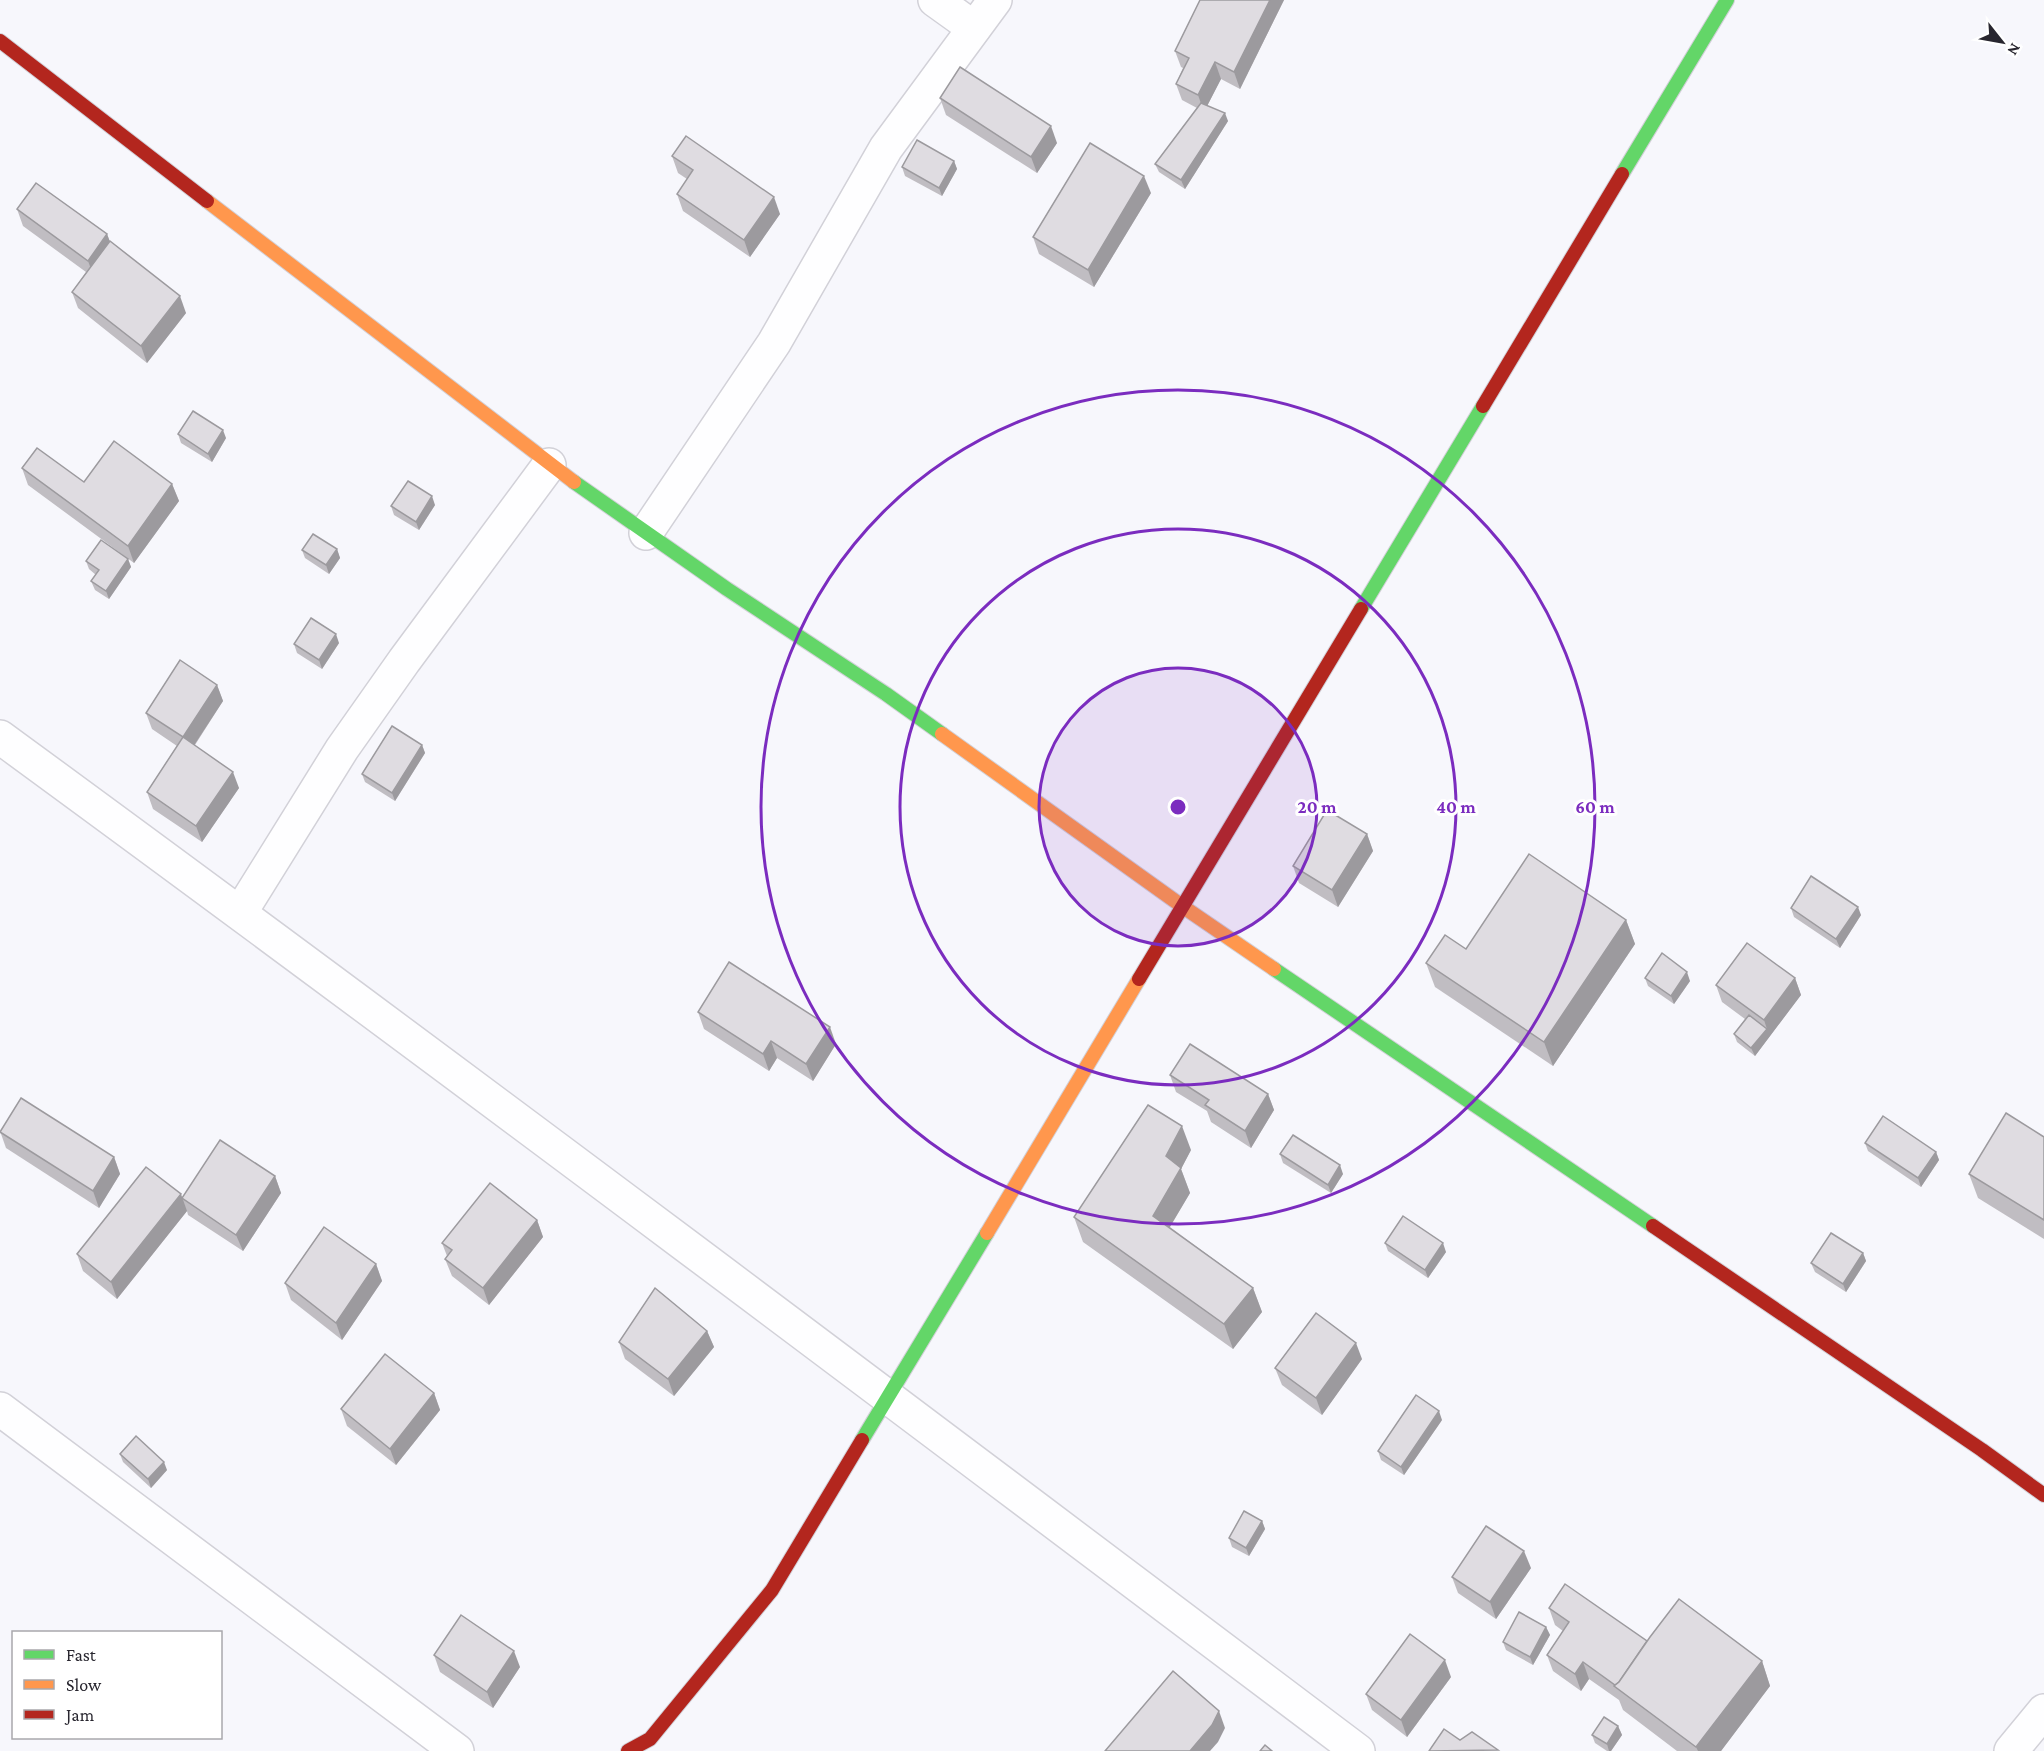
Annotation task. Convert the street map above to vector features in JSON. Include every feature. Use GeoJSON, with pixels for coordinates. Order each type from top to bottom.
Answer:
{"type":"FeatureCollection","features":[{"type":"Feature","properties":{"kind":"street"},"geometry":{"type":"LineString","coordinates":[[935,0],[974,28]]}},
{"type":"Feature","properties":{"kind":"street"},"geometry":{"type":"LineString","coordinates":[[646,533],[774,343],[886,148],[995,0]]}},
{"type":"Feature","properties":{"kind":"street"},"geometry":{"type":"LineString","coordinates":[[628,1751],[650,1739],[772,1590],[1727,0]]}},
{"type":"Feature","properties":{"kind":"street"},"geometry":{"type":"LineString","coordinates":[[0,41],[549,465],[886,694],[1182,906],[1982,1450],[2044,1495]]}},
{"type":"Feature","properties":{"kind":"street"},"geometry":{"type":"LineString","coordinates":[[240,912],[342,749],[549,465]]}},
{"type":"Feature","properties":{"kind":"street"},"geometry":{"type":"LineString","coordinates":[[0,736],[240,912],[888,1396],[1358,1751]]}},
{"type":"Feature","properties":{"kind":"street"},"geometry":{"type":"LineString","coordinates":[[0,1409],[457,1751]]}},
{"type":"Feature","properties":{"kind":"street"},"geometry":{"type":"LineString","coordinates":[[2011,1751],[2044,1711]]}},
{"type":"Feature","properties":{"kind":"building"},"geometry":{"type":"Polygon","coordinates":[[[1200,0],[1270,0],[1234,72],[1215,62],[1198,95],[1176,84],[1189,58],[1175,51],[1200,0]]]}},
{"type":"Feature","properties":{"kind":"building"},"geometry":{"type":"Polygon","coordinates":[[[960,67],[1051,126],[1031,157],[940,98],[960,67]]]}},
{"type":"Feature","properties":{"kind":"building"},"geometry":{"type":"Polygon","coordinates":[[[1201,103],[1225,113],[1181,180],[1155,164],[1201,103]]]}},
{"type":"Feature","properties":{"kind":"building"},"geometry":{"type":"Polygon","coordinates":[[[686,136],[774,197],[744,240],[677,194],[693,170],[672,156],[686,136]]]}},
{"type":"Feature","properties":{"kind":"building"},"geometry":{"type":"Polygon","coordinates":[[[917,140],[954,161],[939,188],[902,167],[917,140]]]}},
{"type":"Feature","properties":{"kind":"building"},"geometry":{"type":"Polygon","coordinates":[[[1090,143],[1144,176],[1088,270],[1033,237],[1090,143]]]}},
{"type":"Feature","properties":{"kind":"building"},"geometry":{"type":"Polygon","coordinates":[[[36,183],[107,234],[88,261],[17,209],[36,183]]]}},
{"type":"Feature","properties":{"kind":"building"},"geometry":{"type":"Polygon","coordinates":[[[110,241],[180,296],[141,346],[72,292],[110,241]]]}},
{"type":"Feature","properties":{"kind":"building"},"geometry":{"type":"Polygon","coordinates":[[[193,411],[223,430],[208,454],[178,434],[193,411]]]}},
{"type":"Feature","properties":{"kind":"building"},"geometry":{"type":"Polygon","coordinates":[[[114,441],[172,484],[128,546],[22,468],[37,448],[84,482],[114,441]]]}},
{"type":"Feature","properties":{"kind":"building"},"geometry":{"type":"Polygon","coordinates":[[[408,481],[432,496],[416,522],[391,506],[408,481]]]}},
{"type":"Feature","properties":{"kind":"building"},"geometry":{"type":"Polygon","coordinates":[[[313,534],[337,549],[326,565],[302,550],[313,534]]]}},
{"type":"Feature","properties":{"kind":"building"},"geometry":{"type":"Polygon","coordinates":[[[101,540],[128,559],[106,591],[91,581],[99,570],[86,561],[101,540]]]}},
{"type":"Feature","properties":{"kind":"building"},"geometry":{"type":"Polygon","coordinates":[[[311,618],[336,634],[319,660],[294,644],[311,618]]]}},
{"type":"Feature","properties":{"kind":"building"},"geometry":{"type":"Polygon","coordinates":[[[180,660],[217,685],[183,737],[146,713],[180,660]]]}},
{"type":"Feature","properties":{"kind":"building"},"geometry":{"type":"Polygon","coordinates":[[[392,726],[422,745],[392,793],[362,774],[392,726]]]}},
{"type":"Feature","properties":{"kind":"building"},"geometry":{"type":"Polygon","coordinates":[[[183,737],[233,772],[196,826],[147,792],[183,737]]]}},
{"type":"Feature","properties":{"kind":"building"},"geometry":{"type":"Polygon","coordinates":[[[1327,810],[1367,834],[1332,890],[1293,866],[1327,810]]]}},
{"type":"Feature","properties":{"kind":"building"},"geometry":{"type":"Polygon","coordinates":[[[1529,854],[1626,920],[1544,1042],[1426,963],[1445,935],[1466,949],[1529,854]]]}},
{"type":"Feature","properties":{"kind":"building"},"geometry":{"type":"Polygon","coordinates":[[[1811,876],[1858,907],[1836,939],[1791,908],[1811,876]]]}},
{"type":"Feature","properties":{"kind":"building"},"geometry":{"type":"Polygon","coordinates":[[[1747,943],[1795,978],[1764,1020],[1716,985],[1747,943]]]}},
{"type":"Feature","properties":{"kind":"building"},"geometry":{"type":"Polygon","coordinates":[[[1662,953],[1687,972],[1671,996],[1645,978],[1662,953]]]}},
{"type":"Feature","properties":{"kind":"building"},"geometry":{"type":"Polygon","coordinates":[[[729,962],[830,1027],[806,1064],[771,1041],[763,1054],[698,1012],[729,962]]]}},
{"type":"Feature","properties":{"kind":"building"},"geometry":{"type":"Polygon","coordinates":[[[1749,1015],[1767,1029],[1751,1048],[1734,1034],[1749,1015]]]}},
{"type":"Feature","properties":{"kind":"building"},"geometry":{"type":"Polygon","coordinates":[[[1190,1044],[1268,1094],[1245,1131],[1205,1105],[1209,1100],[1170,1075],[1190,1044]]]}},
{"type":"Feature","properties":{"kind":"building"},"geometry":{"type":"Polygon","coordinates":[[[21,1098],[114,1157],[93,1191],[0,1132],[21,1098]]]}},
{"type":"Feature","properties":{"kind":"building"},"geometry":{"type":"Polygon","coordinates":[[[1148,1105],[1182,1126],[1166,1156],[1181,1168],[1153,1216],[1253,1288],[1224,1324],[1074,1217],[1148,1105]]]}},
{"type":"Feature","properties":{"kind":"building"},"geometry":{"type":"Polygon","coordinates":[[[2006,1113],[2044,1137],[2044,1220],[1969,1174],[2006,1113]]]}},
{"type":"Feature","properties":{"kind":"building"},"geometry":{"type":"Polygon","coordinates":[[[1883,1116],[1936,1152],[1918,1178],[1865,1143],[1883,1116]]]}},
{"type":"Feature","properties":{"kind":"building"},"geometry":{"type":"Polygon","coordinates":[[[1293,1135],[1340,1165],[1328,1185],[1280,1154],[1293,1135]]]}},
{"type":"Feature","properties":{"kind":"building"},"geometry":{"type":"Polygon","coordinates":[[[220,1140],[275,1176],[236,1235],[182,1198],[220,1140]]]}},
{"type":"Feature","properties":{"kind":"building"},"geometry":{"type":"Polygon","coordinates":[[[146,1167],[181,1194],[111,1282],[77,1254],[146,1167]]]}},
{"type":"Feature","properties":{"kind":"building"},"geometry":{"type":"Polygon","coordinates":[[[490,1183],[537,1220],[483,1288],[445,1259],[452,1250],[442,1243],[490,1183]]]}},
{"type":"Feature","properties":{"kind":"building"},"geometry":{"type":"Polygon","coordinates":[[[1403,1216],[1443,1243],[1425,1270],[1385,1243],[1403,1216]]]}},
{"type":"Feature","properties":{"kind":"building"},"geometry":{"type":"Polygon","coordinates":[[[324,1227],[376,1264],[336,1323],[285,1283],[324,1227]]]}},
{"type":"Feature","properties":{"kind":"building"},"geometry":{"type":"Polygon","coordinates":[[[1831,1233],[1863,1253],[1843,1284],[1811,1263],[1831,1233]]]}},
{"type":"Feature","properties":{"kind":"building"},"geometry":{"type":"Polygon","coordinates":[[[655,1288],[707,1331],[668,1379],[619,1342],[655,1288]]]}},
{"type":"Feature","properties":{"kind":"building"},"geometry":{"type":"Polygon","coordinates":[[[1316,1313],[1356,1343],[1316,1398],[1275,1368],[1316,1313]]]}},
{"type":"Feature","properties":{"kind":"building"},"geometry":{"type":"Polygon","coordinates":[[[385,1354],[434,1393],[390,1449],[341,1409],[385,1354]]]}},
{"type":"Feature","properties":{"kind":"building"},"geometry":{"type":"Polygon","coordinates":[[[1416,1395],[1439,1411],[1401,1467],[1378,1451],[1416,1395]]]}},
{"type":"Feature","properties":{"kind":"building"},"geometry":{"type":"Polygon","coordinates":[[[136,1436],[164,1462],[148,1479],[120,1454],[136,1436]]]}},
{"type":"Feature","properties":{"kind":"building"},"geometry":{"type":"Polygon","coordinates":[[[1244,1511],[1262,1521],[1246,1548],[1229,1538],[1244,1511]]]}},
{"type":"Feature","properties":{"kind":"building"},"geometry":{"type":"Polygon","coordinates":[[[1486,1526],[1524,1551],[1490,1602],[1452,1577],[1486,1526]]]}},
{"type":"Feature","properties":{"kind":"building"},"geometry":{"type":"Polygon","coordinates":[[[1565,1584],[1647,1641],[1615,1685],[1583,1662],[1575,1674],[1547,1655],[1569,1622],[1549,1608],[1565,1584]]]}},
{"type":"Feature","properties":{"kind":"building"},"geometry":{"type":"Polygon","coordinates":[[[1679,1599],[1762,1661],[1696,1747],[1614,1686],[1679,1599]]]}},
{"type":"Feature","properties":{"kind":"building"},"geometry":{"type":"Polygon","coordinates":[[[1519,1612],[1546,1627],[1530,1657],[1503,1642],[1519,1612]]]}},
{"type":"Feature","properties":{"kind":"building"},"geometry":{"type":"Polygon","coordinates":[[[461,1615],[514,1651],[487,1692],[434,1655],[461,1615]]]}},
{"type":"Feature","properties":{"kind":"building"},"geometry":{"type":"Polygon","coordinates":[[[1410,1634],[1445,1660],[1401,1720],[1366,1694],[1410,1634]]]}},
{"type":"Feature","properties":{"kind":"building"},"geometry":{"type":"Polygon","coordinates":[[[1173,1671],[1219,1711],[1212,1725],[1190,1751],[1105,1751],[1173,1671]]]}},
{"type":"Feature","properties":{"kind":"building"},"geometry":{"type":"Polygon","coordinates":[[[1604,1717],[1618,1726],[1607,1744],[1592,1735],[1604,1717]]]}},
{"type":"Feature","properties":{"kind":"building"},"geometry":{"type":"Polygon","coordinates":[[[1444,1729],[1460,1740],[1472,1732],[1498,1750],[1429,1751],[1444,1729]]]}},
{"type":"Feature","properties":{"kind":"building"},"geometry":{"type":"Polygon","coordinates":[[[1265,1745],[1272,1751],[1260,1751],[1265,1745]]]}},
{"type":"Feature","properties":{"kind":"traffic: fast"},"geometry":{"type":"LineString","coordinates":[[1622,174],[1727,0]]}},
{"type":"Feature","properties":{"kind":"traffic: fast"},"geometry":{"type":"LineString","coordinates":[[1361,609],[1483,406]]}},
{"type":"Feature","properties":{"kind":"traffic: fast"},"geometry":{"type":"LineString","coordinates":[[574,482],[727,589],[886,694],[942,734]]}},
{"type":"Feature","properties":{"kind":"traffic: fast"},"geometry":{"type":"LineString","coordinates":[[1274,969],[1653,1226]]}},
{"type":"Feature","properties":{"kind":"traffic: fast"},"geometry":{"type":"LineString","coordinates":[[862,1440],[987,1233]]}},
{"type":"Feature","properties":{"kind":"traffic: slow"},"geometry":{"type":"LineString","coordinates":[[207,201],[574,482]]}},
{"type":"Feature","properties":{"kind":"traffic: slow"},"geometry":{"type":"LineString","coordinates":[[942,734],[1274,969]]}},
{"type":"Feature","properties":{"kind":"traffic: slow"},"geometry":{"type":"LineString","coordinates":[[987,1233],[1139,979]]}},
{"type":"Feature","properties":{"kind":"traffic: jam"},"geometry":{"type":"LineString","coordinates":[[0,41],[207,201]]}},
{"type":"Feature","properties":{"kind":"traffic: jam"},"geometry":{"type":"LineString","coordinates":[[1483,406],[1622,174]]}},
{"type":"Feature","properties":{"kind":"traffic: jam"},"geometry":{"type":"LineString","coordinates":[[1139,979],[1361,609]]}},
{"type":"Feature","properties":{"kind":"traffic: jam"},"geometry":{"type":"LineString","coordinates":[[1653,1226],[1982,1450],[2044,1495]]}},
{"type":"Feature","properties":{"kind":"traffic: jam"},"geometry":{"type":"LineString","coordinates":[[628,1751],[650,1739],[772,1590],[862,1440]]}}]}
